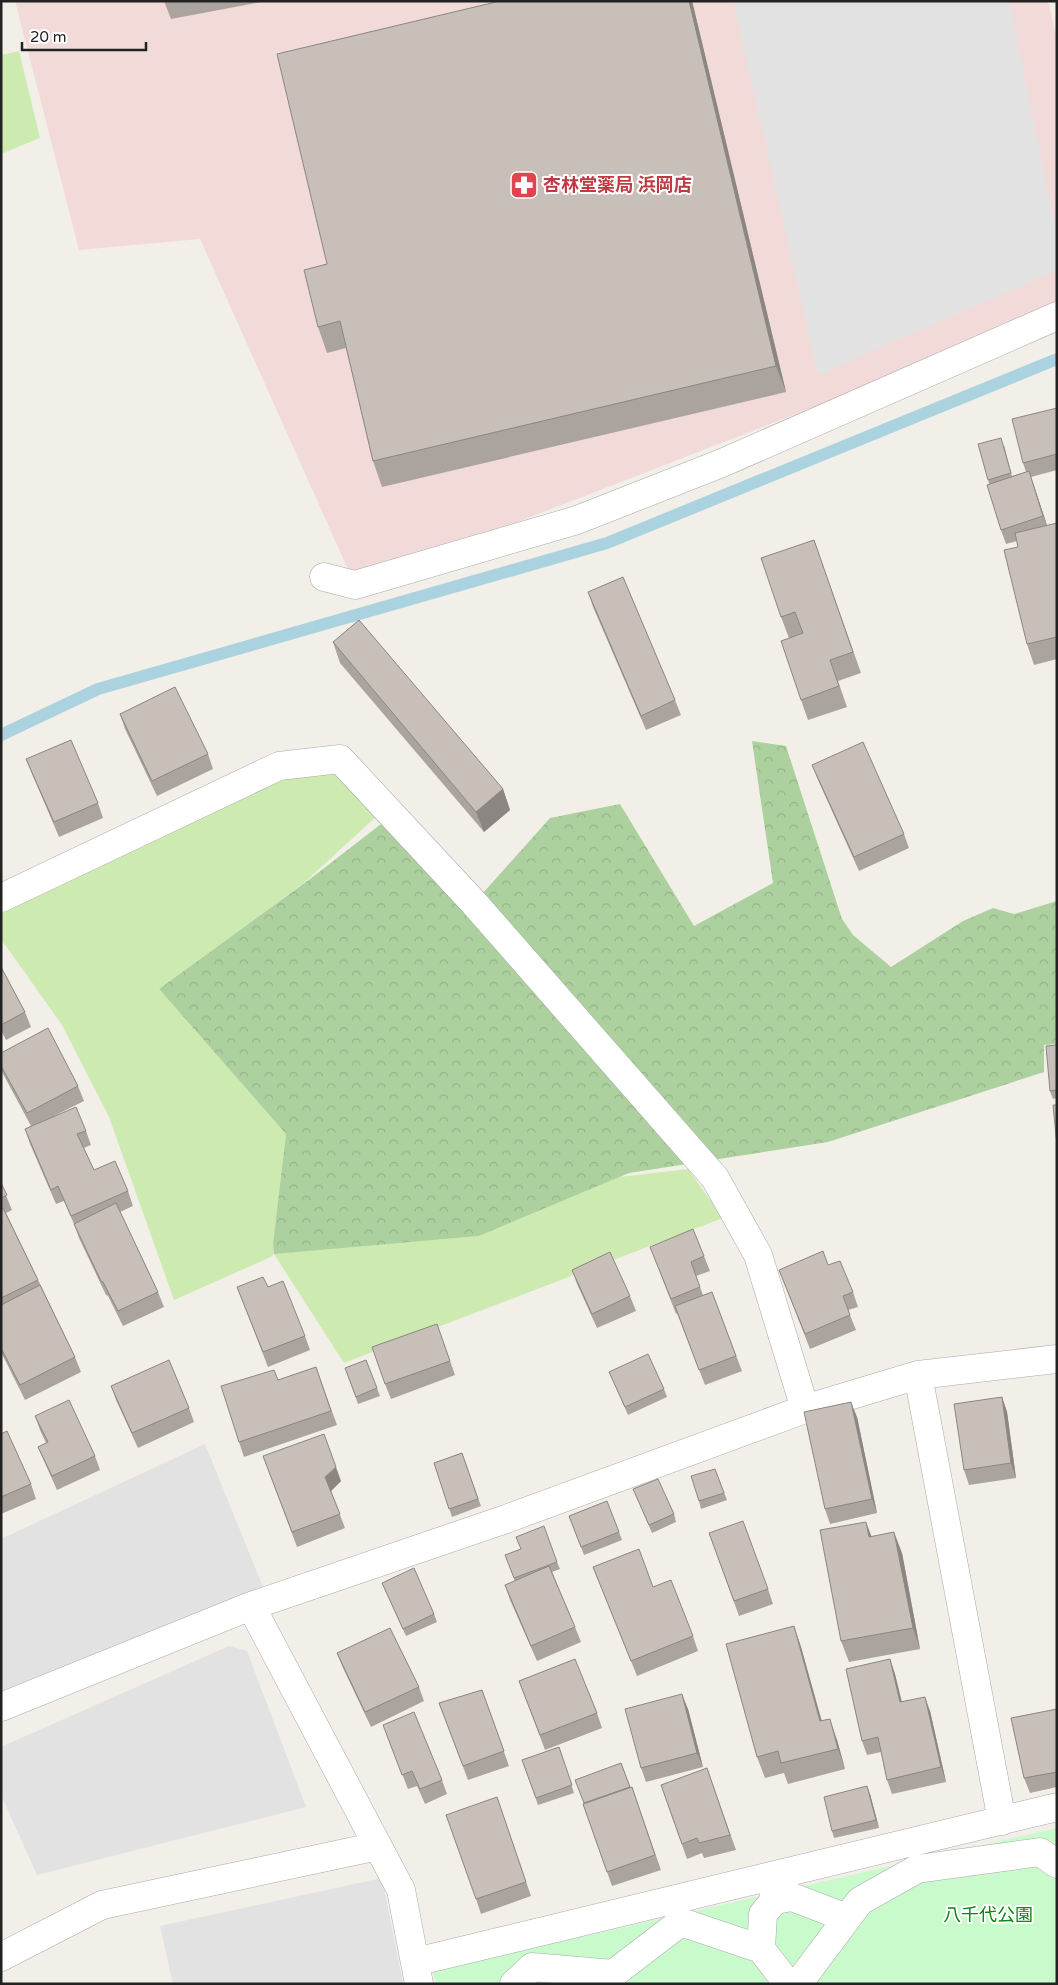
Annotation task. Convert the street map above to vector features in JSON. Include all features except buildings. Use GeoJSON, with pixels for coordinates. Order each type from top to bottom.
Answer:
{"type":"FeatureCollection","features":[{"type":"Feature","properties":{"kind":"street"},"geometry":{"type":"LineString","coordinates":[[324,577],[355,585],[577,520],[722,463],[1057,316]]}},
{"type":"Feature","properties":{"kind":"street"},"geometry":{"type":"LineString","coordinates":[[1,898],[279,766],[340,759],[474,903],[715,1178],[758,1255],[805,1409]]}},
{"type":"Feature","properties":{"kind":"street"},"geometry":{"type":"LineString","coordinates":[[1,1706],[251,1606],[506,1519],[805,1409],[918,1375],[1057,1358]]}},
{"type":"Feature","properties":{"kind":"street"},"geometry":{"type":"LineString","coordinates":[[918,1375],[1002,1821]]}},
{"type":"Feature","properties":{"kind":"street"},"geometry":{"type":"LineString","coordinates":[[251,1606],[402,1890],[417,1973],[773,1888],[1002,1821],[1057,1807]]}},
{"type":"Feature","properties":{"kind":"street"},"geometry":{"type":"LineString","coordinates":[[1,1957],[102,1905],[378,1846]]}},
{"type":"Feature","properties":{"kind":"street"},"geometry":{"type":"LineString","coordinates":[[798,1984],[860,1901],[916,1869],[1040,1852],[1057,1864]]}},
{"type":"Feature","properties":{"kind":"street"},"geometry":{"type":"LineString","coordinates":[[773,1888],[847,1918]]}},
{"type":"Feature","properties":{"kind":"street"},"geometry":{"type":"LineString","coordinates":[[761,1949],[763,1914],[773,1888]]}},
{"type":"Feature","properties":{"kind":"street"},"geometry":{"type":"LineString","coordinates":[[514,1984],[532,1967],[613,1974],[681,1922],[761,1949],[788,1984]]}},
{"type":"Feature","properties":{"kind":"shaded area"},"geometry":{"type":"Polygon","coordinates":[[[15,1],[1048,1],[1057,39],[1057,313],[355,585],[200,239],[79,250],[15,1]]]}},
{"type":"Feature","properties":{"kind":"shaded area"},"geometry":{"type":"Polygon","coordinates":[[[733,1],[1009,1],[1057,235],[1057,270],[818,375],[733,1]]]}},
{"type":"Feature","properties":{"kind":"shaded area"},"geometry":{"type":"Polygon","coordinates":[[[205,1444],[263,1587],[1,1696],[1,1539],[205,1444]]]}},
{"type":"Feature","properties":{"kind":"shaded area"},"geometry":{"type":"Polygon","coordinates":[[[229,1646],[247,1651],[306,1807],[37,1875],[1,1795],[1,1747],[229,1646]]]}},
{"type":"Feature","properties":{"kind":"shaded area"},"geometry":{"type":"Polygon","coordinates":[[[382,1878],[403,1984],[173,1984],[160,1926],[382,1878]]]}},
{"type":"Feature","properties":{"kind":"green space"},"geometry":{"type":"Polygon","coordinates":[[[19,51],[40,138],[1,154],[1,55],[19,51]]]}},
{"type":"Feature","properties":{"kind":"green space"},"geometry":{"type":"Polygon","coordinates":[[[752,741],[786,746],[842,919],[853,935],[891,967],[963,921],[993,908],[1014,914],[1057,901],[1057,1044],[1044,1045],[1044,1072],[828,1142],[629,1173],[479,1236],[274,1254],[273,1243],[286,1134],[159,989],[310,879],[381,824],[474,903],[550,818],[620,804],[694,926],[773,883],[752,741]]]}},
{"type":"Feature","properties":{"kind":"green space"},"geometry":{"type":"Polygon","coordinates":[[[333,766],[379,814],[305,882],[159,989],[286,1134],[273,1243],[274,1253],[479,1236],[619,1177],[688,1169],[723,1218],[344,1363],[274,1254],[174,1300],[109,1117],[62,1025],[1,939],[1,898],[280,776],[333,766]]]}},
{"type":"Feature","properties":{"kind":"green space","name":"八千代公園"},"geometry":{"type":"Polygon","coordinates":[[[1057,1828],[1057,1984],[436,1984],[433,1971],[1057,1828]]]}},
{"type":"Feature","properties":{"kind":"waterway"},"geometry":{"type":"LineString","coordinates":[[1,735],[98,689],[607,543],[1057,359]]}},
{"type":"Feature","properties":{"kind":"place","name":"杏林堂薬局 浜岡店"},"geometry":{"type":"Point","coordinates":[524,185]}}]}
